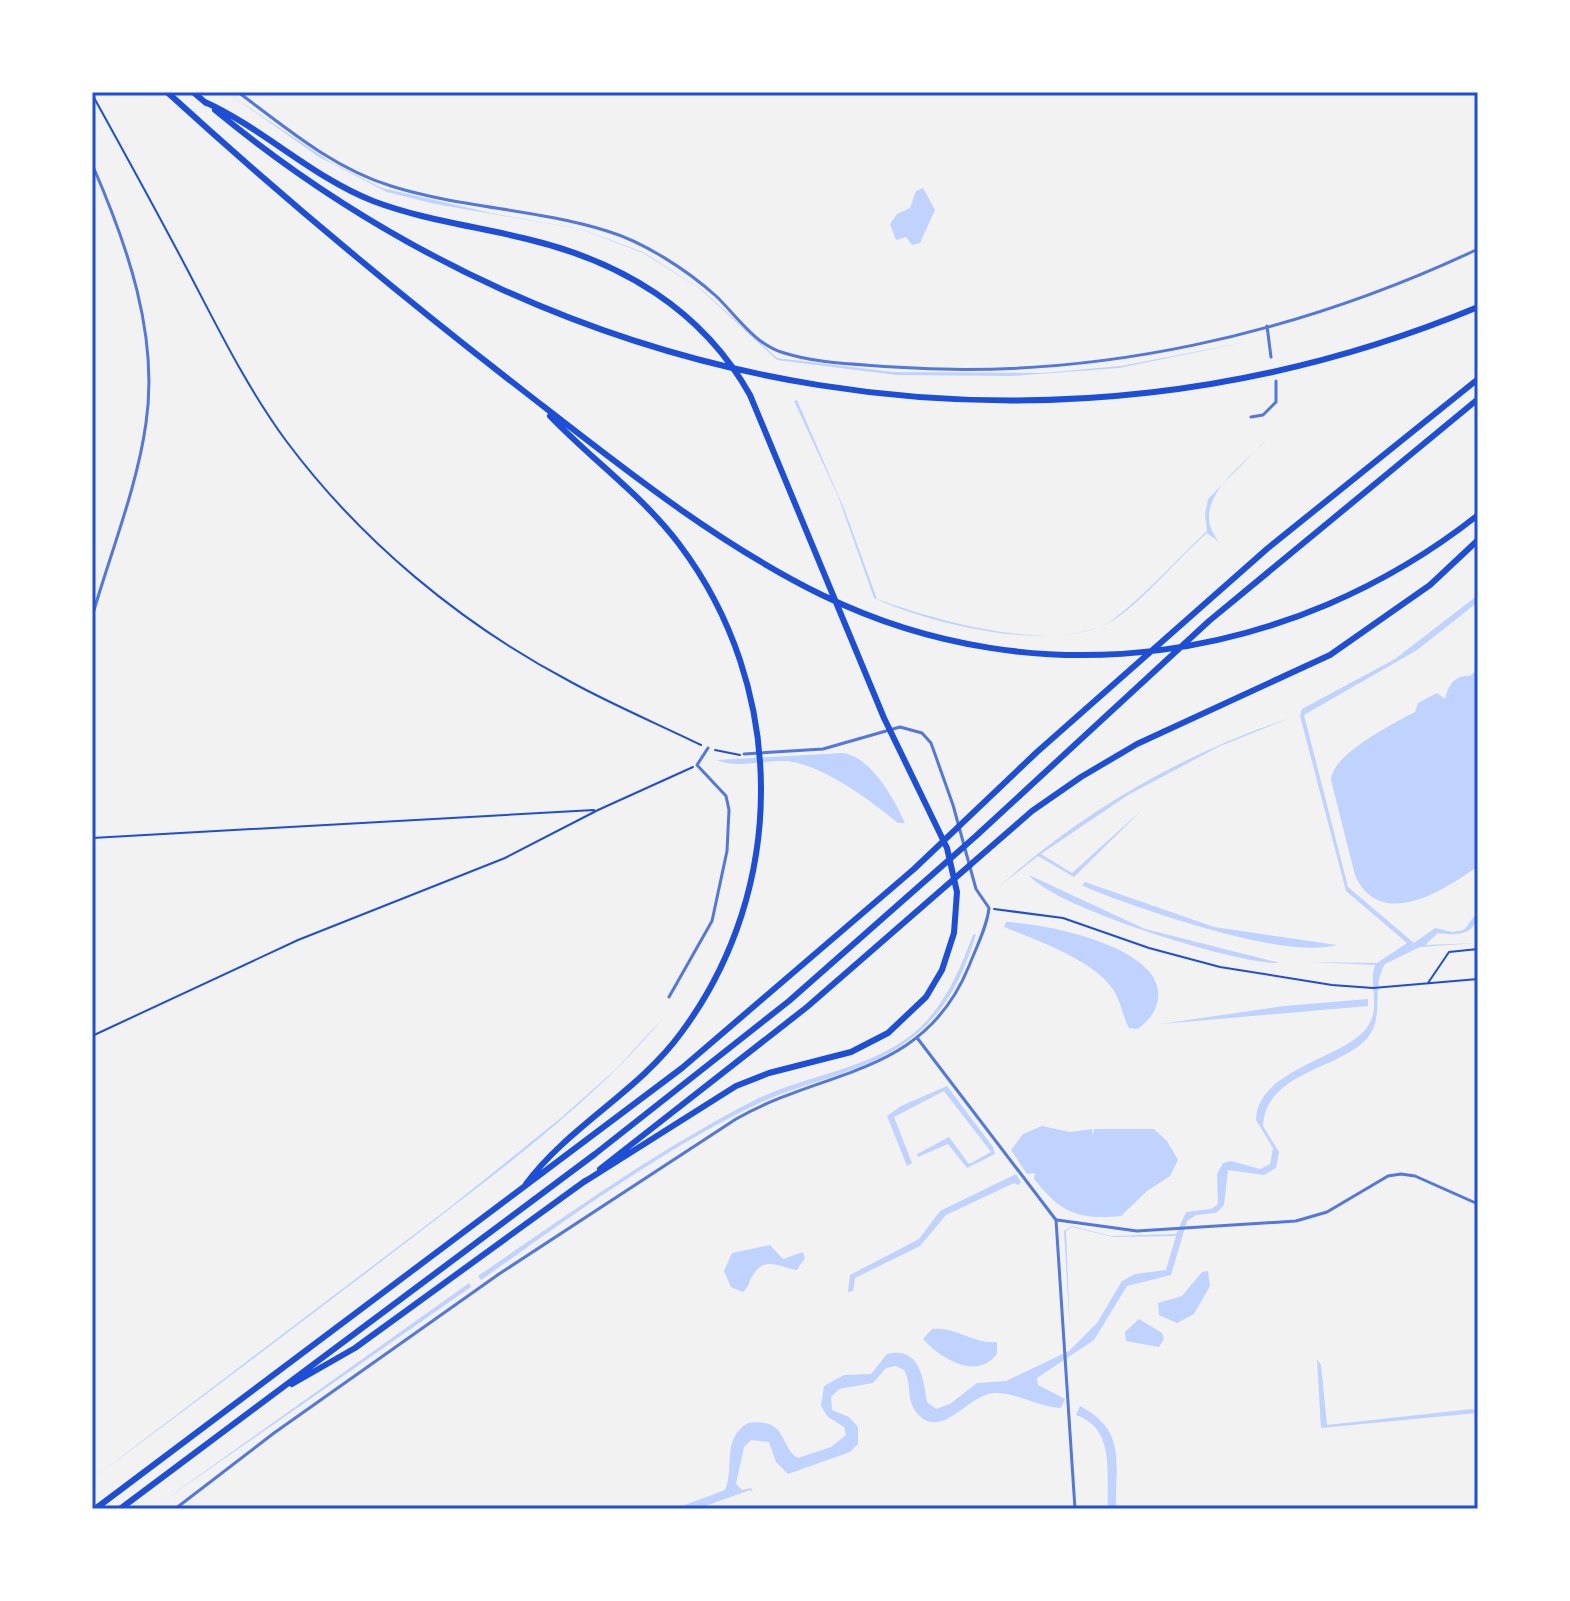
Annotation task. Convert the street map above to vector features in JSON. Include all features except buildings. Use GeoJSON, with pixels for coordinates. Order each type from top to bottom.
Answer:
{"type":"FeatureCollection","features":[{"type":"Feature","properties":{"kind":"highway"},"geometry":{"type":"LineString","coordinates":[[167,92],[319,226],[538,402],[758,560],[826,597],[938,637],[1035,653],[1076,655],[1162,651],[1257,633],[1371,587],[1418,559],[1478,515]]}},
{"type":"Feature","properties":{"kind":"highway"},"geometry":{"type":"LineString","coordinates":[[193,92],[293,172],[397,238],[463,273],[530,304],[650,347],[772,378],[945,399],[1034,400],[1152,391],[1246,376],[1334,356],[1478,307]]}},
{"type":"Feature","properties":{"kind":"highway"},"geometry":{"type":"LineString","coordinates":[[205,102],[235,116],[333,182],[372,201],[433,219],[557,246],[616,268],[676,307],[713,342],[750,395],[884,718],[942,836],[955,879],[956,921],[951,946],[926,997],[901,1023],[873,1042],[736,1086],[584,1182]]}},
{"type":"Feature","properties":{"kind":"highway"},"geometry":{"type":"LineString","coordinates":[[95,1509],[682,1068],[914,869],[1179,625],[1268,548],[1478,379]]}},
{"type":"Feature","properties":{"kind":"highway"},"geometry":{"type":"LineString","coordinates":[[120,1509],[693,1078],[918,889],[1141,680],[1209,621],[1478,399]]}},
{"type":"Feature","properties":{"kind":"highway"},"geometry":{"type":"LineString","coordinates":[[521,1190],[540,1165],[662,1056],[714,982],[751,888],[758,851],[762,777],[758,734],[740,657],[709,588],[653,514],[538,402]]}},
{"type":"Feature","properties":{"kind":"highway"},"geometry":{"type":"LineString","coordinates":[[268,1398],[355,1348],[584,1182],[807,1007],[1032,811],[1126,751],[1293,674],[1359,636],[1430,585],[1478,540]]}},
{"type":"Feature","properties":{"kind":"street"},"geometry":{"type":"LineString","coordinates":[[238,92],[319,152],[374,180],[411,191],[610,231],[689,274],[763,342],[784,354],[831,362],[935,370],[1030,367],[1124,357],[1267,326],[1371,295],[1478,249]]}},
{"type":"Feature","properties":{"kind":"street"},"geometry":{"type":"LineString","coordinates":[[92,164],[142,310],[148,370],[142,442],[92,617]]}},
{"type":"Feature","properties":{"kind":"street"},"geometry":{"type":"LineString","coordinates":[[1267,326],[1271,357]]}},
{"type":"Feature","properties":{"kind":"street"},"geometry":{"type":"LineString","coordinates":[[1251,417],[1270,411],[1276,402],[1276,381]]}},
{"type":"Feature","properties":{"kind":"street"},"geometry":{"type":"LineString","coordinates":[[175,1509],[274,1433],[487,1282],[736,1119],[777,1099],[887,1059],[918,1039],[957,992],[989,908],[976,889],[953,805],[931,743],[922,733],[900,727],[840,746],[744,754]]}},
{"type":"Feature","properties":{"kind":"street"},"geometry":{"type":"LineString","coordinates":[[669,997],[712,921],[727,851],[729,810],[726,796],[697,765],[708,748]]}},
{"type":"Feature","properties":{"kind":"street"},"geometry":{"type":"LineString","coordinates":[[918,1039],[1056,1220],[1075,1509]]}},
{"type":"Feature","properties":{"kind":"street"},"geometry":{"type":"LineString","coordinates":[[1056,1220],[1118,1231],[1176,1230],[1305,1219],[1327,1212],[1388,1176],[1401,1174],[1415,1176],[1478,1204]]}},
{"type":"Feature","properties":{"kind":"path"},"geometry":{"type":"LineString","coordinates":[[92,94],[244,376],[287,442],[337,502],[392,557],[450,605],[506,645],[571,683],[708,748],[744,754]]}},
{"type":"Feature","properties":{"kind":"path"},"geometry":{"type":"LineString","coordinates":[[92,1036],[298,940],[505,858],[598,810],[697,765]]}},
{"type":"Feature","properties":{"kind":"path"},"geometry":{"type":"LineString","coordinates":[[92,838],[598,810]]}},
{"type":"Feature","properties":{"kind":"path"},"geometry":{"type":"LineString","coordinates":[[989,908],[1063,918],[1149,948],[1220,967],[1332,985],[1380,988],[1478,979]]}},
{"type":"Feature","properties":{"kind":"path"},"geometry":{"type":"LineString","coordinates":[[1428,984],[1449,952],[1478,949]]}},
{"type":"Feature","properties":{"kind":"water"},"geometry":{"type":"Polygon","coordinates":[[[226,92],[332,163],[382,188],[491,213],[581,229],[643,252],[701,289],[777,358],[893,372],[1041,373],[1121,366],[1256,340],[1119,368],[1012,376],[896,375],[777,360],[699,288],[643,253],[580,229],[435,204],[387,192],[319,157],[226,92]]]}},
{"type":"Feature","properties":{"kind":"water"},"geometry":{"type":"Polygon","coordinates":[[[923,188],[935,210],[920,243],[912,245],[906,237],[896,240],[890,224],[897,214],[910,208],[916,191],[923,188]]]}},
{"type":"Feature","properties":{"kind":"water"},"geometry":{"type":"Polygon","coordinates":[[[797,400],[845,511],[877,599],[964,625],[1032,635],[993,632],[960,626],[928,618],[874,598],[838,496],[794,401],[797,400]]]}},
{"type":"Feature","properties":{"kind":"water"},"geometry":{"type":"Polygon","coordinates":[[[1224,483],[1209,512],[1210,527],[1219,542],[1207,533],[1123,614],[1112,621],[1099,626],[1126,609],[1207,531],[1205,514],[1208,499],[1224,483]]]}},
{"type":"Feature","properties":{"kind":"water"},"geometry":{"type":"Polygon","coordinates":[[[1478,595],[1478,602],[1417,650],[1304,715],[1348,887],[1414,943],[1435,928],[1453,932],[1464,930],[1478,911],[1470,929],[1459,934],[1438,933],[1425,945],[1478,943],[1420,947],[1385,964],[1378,985],[1374,1027],[1369,1036],[1347,1054],[1286,1085],[1266,1109],[1263,1126],[1279,1152],[1276,1168],[1264,1175],[1228,1170],[1224,1205],[1216,1213],[1196,1215],[1187,1221],[1171,1275],[1127,1286],[1094,1340],[1037,1378],[1038,1385],[1065,1399],[1061,1408],[994,1393],[984,1395],[945,1420],[925,1420],[913,1407],[904,1370],[896,1366],[886,1368],[873,1383],[839,1389],[831,1397],[832,1410],[849,1417],[858,1427],[858,1444],[850,1452],[788,1474],[776,1462],[769,1442],[751,1440],[744,1447],[736,1484],[742,1490],[751,1488],[753,1493],[750,1490],[697,1509],[674,1509],[725,1490],[731,1445],[734,1437],[748,1423],[770,1424],[798,1458],[831,1447],[846,1435],[844,1427],[828,1417],[821,1406],[824,1386],[844,1375],[871,1374],[887,1354],[898,1353],[913,1359],[921,1374],[927,1402],[936,1409],[950,1404],[977,1383],[1006,1381],[1069,1351],[1097,1323],[1122,1281],[1135,1274],[1166,1270],[1176,1236],[1113,1237],[1072,1227],[1066,1231],[1070,1331],[1064,1231],[1072,1226],[1111,1236],[1176,1234],[1186,1212],[1211,1209],[1218,1204],[1217,1174],[1223,1163],[1231,1161],[1260,1169],[1270,1164],[1273,1148],[1256,1120],[1260,1102],[1271,1088],[1287,1076],[1357,1037],[1368,1026],[1374,1011],[1375,965],[1311,962],[1377,963],[1407,943],[1346,891],[1300,716],[1302,709],[1395,659],[1478,595]]]}},
{"type":"Feature","properties":{"kind":"water"},"geometry":{"type":"Polygon","coordinates":[[[1478,668],[1478,866],[1448,886],[1414,901],[1396,904],[1380,901],[1366,892],[1355,875],[1331,780],[1334,770],[1352,750],[1415,712],[1418,703],[1437,693],[1445,699],[1453,682],[1470,676],[1478,668]]]}},
{"type":"Feature","properties":{"kind":"water"},"geometry":{"type":"Polygon","coordinates":[[[1290,718],[1218,747],[1128,795],[1041,854],[1072,873],[1143,809],[1074,877],[1038,856],[1001,885],[1066,833],[1136,787],[1212,748],[1290,718]]]}},
{"type":"Feature","properties":{"kind":"water"},"geometry":{"type":"Polygon","coordinates":[[[842,753],[853,756],[872,770],[888,791],[905,823],[898,823],[860,794],[814,768],[785,761],[733,764],[717,760],[842,753]]]}},
{"type":"Feature","properties":{"kind":"water"},"geometry":{"type":"Polygon","coordinates":[[[1029,875],[1145,929],[1280,963],[1226,955],[1148,932],[1072,903],[1029,875]]]}},
{"type":"Feature","properties":{"kind":"water"},"geometry":{"type":"Polygon","coordinates":[[[1085,882],[1214,927],[1337,945],[1313,948],[1284,946],[1214,930],[1114,898],[1082,885],[1085,882]]]}},
{"type":"Feature","properties":{"kind":"water"},"geometry":{"type":"Polygon","coordinates":[[[1006,922],[1047,927],[1099,941],[1143,965],[1155,981],[1158,999],[1148,1020],[1137,1029],[1129,1028],[1115,993],[1103,978],[1062,952],[1004,927],[1006,922]]]}},
{"type":"Feature","properties":{"kind":"water"},"geometry":{"type":"Polygon","coordinates":[[[976,934],[960,977],[945,1003],[926,1026],[896,1049],[854,1069],[767,1099],[712,1127],[611,1190],[481,1280],[478,1276],[612,1184],[716,1121],[771,1093],[855,1064],[896,1046],[934,1012],[950,988],[976,934]]]}},
{"type":"Feature","properties":{"kind":"water"},"geometry":{"type":"Polygon","coordinates":[[[1368,999],[1368,1006],[1161,1024],[1284,1006],[1368,999]]]}},
{"type":"Feature","properties":{"kind":"water"},"geometry":{"type":"Polygon","coordinates":[[[616,1069],[575,1108],[509,1163],[92,1479],[449,1208],[616,1069]]]}},
{"type":"Feature","properties":{"kind":"water"},"geometry":{"type":"Polygon","coordinates":[[[947,1086],[993,1147],[995,1154],[967,1168],[948,1144],[918,1157],[917,1154],[949,1137],[969,1164],[991,1152],[944,1091],[894,1117],[912,1163],[907,1166],[887,1116],[901,1106],[947,1086]]]}},
{"type":"Feature","properties":{"kind":"water"},"geometry":{"type":"Polygon","coordinates":[[[1042,1126],[1070,1132],[1092,1129],[1093,1136],[1094,1129],[1154,1129],[1167,1141],[1178,1160],[1170,1176],[1147,1191],[1121,1216],[1082,1215],[1053,1200],[1034,1179],[1035,1173],[1027,1174],[1011,1150],[1023,1134],[1042,1126]]]}},
{"type":"Feature","properties":{"kind":"water"},"geometry":{"type":"Polygon","coordinates":[[[1016,1174],[1021,1182],[1018,1185],[1014,1183],[946,1215],[920,1246],[855,1278],[853,1291],[848,1292],[850,1275],[919,1239],[940,1211],[1016,1174]]]}},
{"type":"Feature","properties":{"kind":"water"},"geometry":{"type":"Polygon","coordinates":[[[770,1245],[783,1259],[803,1252],[805,1258],[797,1270],[774,1264],[763,1266],[753,1275],[743,1292],[731,1287],[724,1271],[732,1253],[770,1245]]]}},
{"type":"Feature","properties":{"kind":"water"},"geometry":{"type":"Polygon","coordinates":[[[1208,1271],[1210,1286],[1194,1314],[1177,1323],[1159,1315],[1158,1303],[1182,1296],[1202,1272],[1208,1271]]]}},
{"type":"Feature","properties":{"kind":"water"},"geometry":{"type":"Polygon","coordinates":[[[469,1283],[471,1287],[152,1509],[469,1283]]]}},
{"type":"Feature","properties":{"kind":"water"},"geometry":{"type":"Polygon","coordinates":[[[1139,1319],[1162,1333],[1164,1339],[1159,1347],[1126,1341],[1125,1332],[1139,1319]]]}},
{"type":"Feature","properties":{"kind":"water"},"geometry":{"type":"Polygon","coordinates":[[[932,1329],[997,1342],[997,1354],[979,1366],[958,1364],[923,1339],[932,1329]]]}},
{"type":"Feature","properties":{"kind":"water"},"geometry":{"type":"Polygon","coordinates":[[[1317,1359],[1321,1365],[1327,1425],[1472,1409],[1477,1413],[1321,1428],[1317,1359]]]}},
{"type":"Feature","properties":{"kind":"water"},"geometry":{"type":"Polygon","coordinates":[[[1080,1406],[1095,1416],[1112,1437],[1117,1462],[1116,1509],[1108,1509],[1108,1467],[1103,1441],[1089,1422],[1076,1415],[1080,1406]]]}}]}
